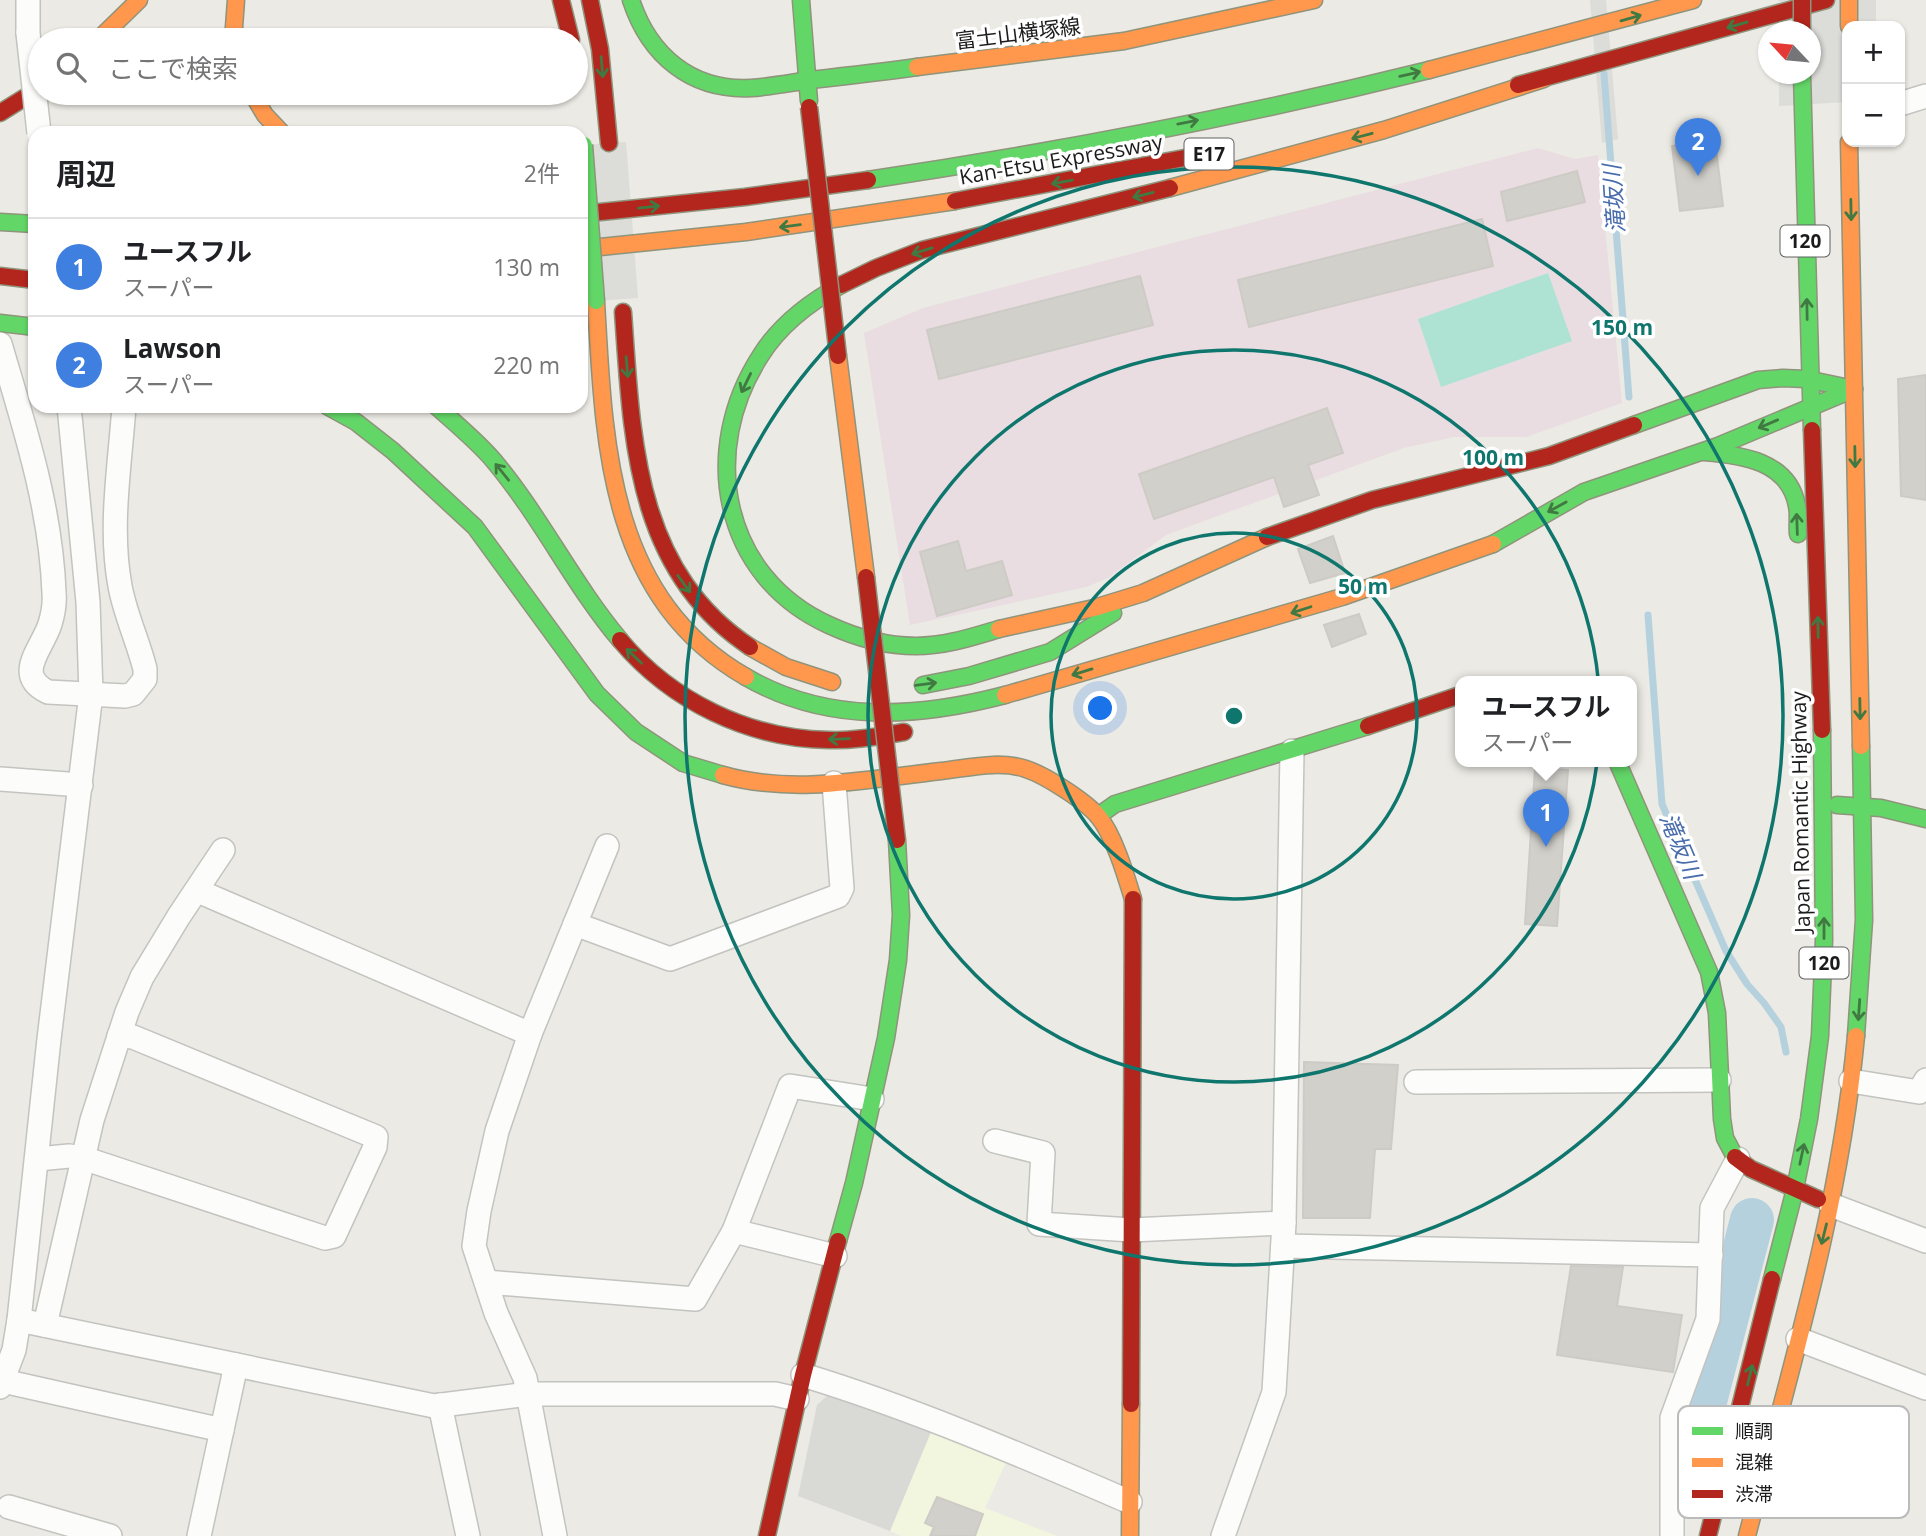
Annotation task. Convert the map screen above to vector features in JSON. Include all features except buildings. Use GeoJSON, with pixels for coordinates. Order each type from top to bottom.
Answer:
{"type":"FeatureCollection","features":[{"type":"Feature","properties":{"kind":"main road"},"geometry":{"type":"LineString","coordinates":[[110,28],[139,0]]}},
{"type":"Feature","properties":{"kind":"main road"},"geometry":{"type":"LineString","coordinates":[[234,28],[236,0]]}},
{"type":"Feature","properties":{"kind":"main road"},"geometry":{"type":"LineString","coordinates":[[561,0],[568,28]]}},
{"type":"Feature","properties":{"kind":"main road"},"geometry":{"type":"LineString","coordinates":[[590,0],[600,48],[610,150]]}},
{"type":"Feature","properties":{"kind":"main road","name":"富士山横塚線"},"geometry":{"type":"LineString","coordinates":[[631,0],[646,37],[670,64],[706,83],[750,88],[1124,41],[1311,0]]}},
{"type":"Feature","properties":{"kind":"main road"},"geometry":{"type":"LineString","coordinates":[[767,1536],[797,1399],[835,1256],[886,1038],[898,960],[901,915],[897,840],[806,82],[801,0]]}},
{"type":"Feature","properties":{"kind":"main road","name":"Kan-Etsu Expressway"},"geometry":{"type":"LineString","coordinates":[[588,213],[759,195],[932,169],[1118,135],[1303,99],[1550,40],[1693,0]]}},
{"type":"Feature","properties":{"kind":"main road"},"geometry":{"type":"LineString","coordinates":[[1802,0],[1802,21]]}},
{"type":"Feature","properties":{"kind":"main road"},"geometry":{"type":"LineString","coordinates":[[1826,0],[1544,79],[1370,134],[1196,182],[966,238],[879,265],[808,306],[783,327],[761,354],[731,416],[724,450],[725,483],[731,517],[744,546],[762,575],[785,599],[811,618],[866,640],[898,646],[927,646],[1076,612],[1141,594],[1276,533],[1372,500],[1542,459],[1758,380],[1781,376],[1809,377],[1854,389]]}},
{"type":"Feature","properties":{"kind":"main road"},"geometry":{"type":"LineString","coordinates":[[1849,0],[1849,21]]}},
{"type":"Feature","properties":{"kind":"main road"},"geometry":{"type":"LineString","coordinates":[[1309,134],[1544,79]]}},
{"type":"Feature","properties":{"kind":"main road","name":"Japan Romantic Highway"},"geometry":{"type":"LineString","coordinates":[[1741,1406],[1795,1189],[1809,1119],[1820,1036],[1824,940],[1824,804],[1802,84]]}},
{"type":"Feature","properties":{"kind":"main road"},"geometry":{"type":"LineString","coordinates":[[0,113],[28,96]]}},
{"type":"Feature","properties":{"kind":"main road"},"geometry":{"type":"LineString","coordinates":[[259,105],[275,126]]}},
{"type":"Feature","properties":{"kind":"main road"},"geometry":{"type":"LineString","coordinates":[[802,173],[1118,135]]}},
{"type":"Feature","properties":{"kind":"main road","name":"120"},"geometry":{"type":"LineString","coordinates":[[1781,1406],[1832,1205],[1852,1081],[1864,920],[1849,147]]}},
{"type":"Feature","properties":{"kind":"main road","name":"Kan-Etsu Expressway"},"geometry":{"type":"LineString","coordinates":[[588,248],[746,232],[918,207],[1227,150]]}},
{"type":"Feature","properties":{"kind":"main road"},"geometry":{"type":"LineString","coordinates":[[588,195],[611,194],[618,260]]}},
{"type":"Feature","properties":{"kind":"main road"},"geometry":{"type":"LineString","coordinates":[[588,201],[607,460],[614,495],[624,529],[639,562],[676,619],[700,644],[727,666],[789,697],[824,707],[860,713],[901,713],[935,709],[1022,691]]}},
{"type":"Feature","properties":{"kind":"main road"},"geometry":{"type":"LineString","coordinates":[[0,222],[28,224]]}},
{"type":"Feature","properties":{"kind":"main road"},"geometry":{"type":"LineString","coordinates":[[0,276],[28,278]]}},
{"type":"Feature","properties":{"kind":"main road"},"geometry":{"type":"LineString","coordinates":[[621,299],[638,470],[648,512],[662,548],[678,578],[701,608],[760,654],[791,669],[845,685]]}},
{"type":"Feature","properties":{"kind":"main road"},"geometry":{"type":"LineString","coordinates":[[0,323],[28,326]]}},
{"type":"Feature","properties":{"kind":"main road"},"geometry":{"type":"LineString","coordinates":[[444,413],[469,434],[502,471],[600,615],[625,647],[654,675],[684,698],[747,727],[780,736],[822,740],[862,738],[925,727],[1022,691],[1298,611],[1484,548],[1582,493],[1702,452],[1854,389]]}},
{"type":"Feature","properties":{"kind":"main road"},"geometry":{"type":"LineString","coordinates":[[340,413],[356,422],[393,451],[475,527],[597,694],[636,732],[683,763],[738,779],[785,786],[996,765],[1026,769],[1064,789],[1098,816],[1122,862],[1134,903],[1130,1536]]}},
{"type":"Feature","properties":{"kind":"main road"},"geometry":{"type":"LineString","coordinates":[[1702,452],[1735,453],[1751,457],[1777,471],[1791,489],[1797,506],[1798,546]]}},
{"type":"Feature","properties":{"kind":"main road"},"geometry":{"type":"LineString","coordinates":[[867,687],[934,684],[1050,652],[1086,632],[1141,594]]}},
{"type":"Feature","properties":{"kind":"main road"},"geometry":{"type":"LineString","coordinates":[[1802,623],[1805,650],[1819,688]]}},
{"type":"Feature","properties":{"kind":"main road"},"geometry":{"type":"LineString","coordinates":[[1098,816],[1115,804],[1292,751],[1455,697]]}},
{"type":"Feature","properties":{"kind":"main road"},"geometry":{"type":"LineString","coordinates":[[1621,767],[1709,972],[1717,1013],[1719,1080],[1725,1138],[1733,1155],[1751,1169],[1832,1205]]}},
{"type":"Feature","properties":{"kind":"main road"},"geometry":{"type":"LineString","coordinates":[[1824,804],[1862,806],[1926,819]]}},
{"type":"Feature","properties":{"kind":"main road","name":"Japan Romantic Highway"},"geometry":{"type":"LineString","coordinates":[[1708,1536],[1713,1518]]}},
{"type":"Feature","properties":{"kind":"main road","name":"120"},"geometry":{"type":"LineString","coordinates":[[1747,1536],[1752,1518]]}},
{"type":"Feature","properties":{"kind":"street"},"geometry":{"type":"LineString","coordinates":[[28,0],[28,28]]}},
{"type":"Feature","properties":{"kind":"street"},"geometry":{"type":"LineString","coordinates":[[1905,102],[1926,96]]}},
{"type":"Feature","properties":{"kind":"street"},"geometry":{"type":"LineString","coordinates":[[35,105],[37,126]]}},
{"type":"Feature","properties":{"kind":"street"},"geometry":{"type":"LineString","coordinates":[[0,344],[46,513],[55,603],[50,624],[30,671],[32,680],[48,692],[133,694],[145,679],[145,669],[120,589],[117,565],[116,530],[124,413]]}},
{"type":"Feature","properties":{"kind":"street"},"geometry":{"type":"LineString","coordinates":[[70,413],[87,590],[91,694],[49,1039],[19,1320],[14,1350],[1,1384],[222,1430]]}},
{"type":"Feature","properties":{"kind":"street"},"geometry":{"type":"LineString","coordinates":[[1223,1536],[1274,1392],[1284,1235],[1292,751]]}},
{"type":"Feature","properties":{"kind":"street"},"geometry":{"type":"LineString","coordinates":[[0,779],[80,785]]}},
{"type":"Feature","properties":{"kind":"street"},"geometry":{"type":"LineString","coordinates":[[575,924],[670,959],[838,896],[842,888],[834,783]]}},
{"type":"Feature","properties":{"kind":"street"},"geometry":{"type":"LineString","coordinates":[[555,1536],[525,1378],[496,1313],[474,1246],[497,1131],[530,1034],[607,846]]}},
{"type":"Feature","properties":{"kind":"street"},"geometry":{"type":"LineString","coordinates":[[45,1325],[92,1120],[119,1036],[142,977],[223,850]]}},
{"type":"Feature","properties":{"kind":"street"},"geometry":{"type":"LineString","coordinates":[[198,891],[530,1034]]}},
{"type":"Feature","properties":{"kind":"street"},"geometry":{"type":"LineString","coordinates":[[38,1159],[69,1156],[83,1158],[325,1238],[334,1236],[375,1147],[376,1137],[133,1037],[119,1036]]}},
{"type":"Feature","properties":{"kind":"street"},"geometry":{"type":"LineString","coordinates":[[1416,1082],[1719,1080]]}},
{"type":"Feature","properties":{"kind":"street"},"geometry":{"type":"LineString","coordinates":[[1852,1081],[1919,1092],[1926,1080]]}},
{"type":"Feature","properties":{"kind":"street"},"geometry":{"type":"LineString","coordinates":[[486,1282],[695,1298],[734,1231],[790,1086],[872,1099]]}},
{"type":"Feature","properties":{"kind":"street"},"geometry":{"type":"LineString","coordinates":[[995,1141],[1042,1153],[1039,1224],[1711,1255]]}},
{"type":"Feature","properties":{"kind":"street"},"geometry":{"type":"LineString","coordinates":[[1672,1536],[1672,1418],[1709,1319],[1712,1208],[1738,1159]]}},
{"type":"Feature","properties":{"kind":"street"},"geometry":{"type":"LineString","coordinates":[[1832,1205],[1926,1241]]}},
{"type":"Feature","properties":{"kind":"street"},"geometry":{"type":"LineString","coordinates":[[734,1231],[835,1256]]}},
{"type":"Feature","properties":{"kind":"street"},"geometry":{"type":"LineString","coordinates":[[19,1320],[434,1406],[528,1394],[775,1394],[797,1399]]}},
{"type":"Feature","properties":{"kind":"street"},"geometry":{"type":"LineString","coordinates":[[1798,1339],[1926,1388]]}},
{"type":"Feature","properties":{"kind":"street"},"geometry":{"type":"LineString","coordinates":[[199,1536],[236,1365]]}},
{"type":"Feature","properties":{"kind":"street"},"geometry":{"type":"LineString","coordinates":[[803,1375],[837,1385],[992,1443],[1130,1502]]}},
{"type":"Feature","properties":{"kind":"street"},"geometry":{"type":"LineString","coordinates":[[440,1405],[468,1536]]}},
{"type":"Feature","properties":{"kind":"street"},"geometry":{"type":"LineString","coordinates":[[9,1507],[110,1536]]}},
{"type":"Feature","properties":{"kind":"shaded area"},"geometry":{"type":"Polygon","coordinates":[[[1538,148],[1575,159],[1598,155],[1622,403],[1526,437],[1454,437],[1404,448],[1166,535],[1108,578],[1086,587],[910,625],[864,333],[923,308],[1538,148]]]}},
{"type":"Feature","properties":{"kind":"shaded area"},"geometry":{"type":"Polygon","coordinates":[[[1548,273],[1572,341],[1441,387],[1418,319],[1548,273]]]}},
{"type":"Feature","properties":{"kind":"shaded area"},"geometry":{"type":"Polygon","coordinates":[[[828,1395],[933,1427],[890,1531],[798,1496],[817,1405],[828,1395]]]}},
{"type":"Feature","properties":{"kind":"shaded area"},"geometry":{"type":"Polygon","coordinates":[[[933,1427],[1009,1456],[985,1508],[1057,1536],[901,1536],[890,1531],[933,1427]]]}},
{"type":"Feature","properties":{"kind":"pier"},"geometry":{"type":"Polygon","coordinates":[[[1590,0],[1606,0],[1618,139],[1602,143],[1590,0]]]}},
{"type":"Feature","properties":{"kind":"pier"},"geometry":{"type":"Polygon","coordinates":[[[1778,0],[1876,0],[1876,21],[1842,21],[1842,102],[1779,106],[1779,84],[1821,84],[1821,21],[1800,21],[1778,0]]]}},
{"type":"Feature","properties":{"kind":"pier"},"geometry":{"type":"Polygon","coordinates":[[[626,142],[638,298],[588,302],[588,145],[626,142]]]}},
{"type":"Feature","properties":{"kind":"waterway","name":"滝坂川"},"geometry":{"type":"LineString","coordinates":[[1604,74],[1629,397]]}},
{"type":"Feature","properties":{"kind":"waterway","name":"滝坂川"},"geometry":{"type":"LineString","coordinates":[[1648,615],[1662,804],[1726,951],[1747,984],[1781,1027],[1786,1052]]}},
{"type":"Feature","properties":{"kind":"waterway","name":"滝坂川"},"geometry":{"type":"LineString","coordinates":[[1704,1406],[1752,1220]]}},
{"type":"Feature","properties":{"kind":"traffic: fast"},"geometry":{"type":"LineString","coordinates":[[631,0],[639,20],[661,53],[675,66],[709,83],[751,88],[917,67]]}},
{"type":"Feature","properties":{"kind":"traffic: fast"},"geometry":{"type":"LineString","coordinates":[[801,0],[809,101]]}},
{"type":"Feature","properties":{"kind":"traffic: fast"},"geometry":{"type":"LineString","coordinates":[[868,180],[1150,132],[1429,70]]}},
{"type":"Feature","properties":{"kind":"traffic: fast"},"geometry":{"type":"LineString","coordinates":[[1802,84],[1812,430]]}},
{"type":"Feature","properties":{"kind":"traffic: fast"},"geometry":{"type":"LineString","coordinates":[[588,197],[596,301]]}},
{"type":"Feature","properties":{"kind":"traffic: fast"},"geometry":{"type":"LineString","coordinates":[[0,222],[28,224]]}},
{"type":"Feature","properties":{"kind":"traffic: fast"},"geometry":{"type":"LineString","coordinates":[[841,285],[786,324],[761,355],[742,392],[730,430],[727,469],[731,507],[744,543],[764,576],[793,603],[829,625],[861,637],[893,645],[927,646],[999,629]]}},
{"type":"Feature","properties":{"kind":"traffic: fast"},"geometry":{"type":"LineString","coordinates":[[0,323],[28,326]]}},
{"type":"Feature","properties":{"kind":"traffic: fast"},"geometry":{"type":"LineString","coordinates":[[1634,425],[1758,380],[1806,379],[1854,389]]}},
{"type":"Feature","properties":{"kind":"traffic: fast"},"geometry":{"type":"LineString","coordinates":[[1493,544],[1584,492],[1718,446],[1854,389]]}},
{"type":"Feature","properties":{"kind":"traffic: fast"},"geometry":{"type":"LineString","coordinates":[[340,413],[356,422],[393,451],[475,527],[597,694],[636,732],[683,763],[723,775]]}},
{"type":"Feature","properties":{"kind":"traffic: fast"},"geometry":{"type":"LineString","coordinates":[[444,413],[481,446],[511,482],[587,596],[620,640]]}},
{"type":"Feature","properties":{"kind":"traffic: fast"},"geometry":{"type":"LineString","coordinates":[[1704,452],[1733,455],[1762,463],[1774,470],[1792,491],[1798,509],[1798,534]]}},
{"type":"Feature","properties":{"kind":"traffic: fast"},"geometry":{"type":"LineString","coordinates":[[923,685],[969,676],[1050,652],[1113,613]]}},
{"type":"Feature","properties":{"kind":"traffic: fast"},"geometry":{"type":"LineString","coordinates":[[746,677],[808,703],[873,712],[939,708],[1005,695]]}},
{"type":"Feature","properties":{"kind":"traffic: fast"},"geometry":{"type":"LineString","coordinates":[[1098,816],[1115,804],[1368,726]]}},
{"type":"Feature","properties":{"kind":"traffic: fast"},"geometry":{"type":"LineString","coordinates":[[1772,1279],[1795,1189],[1809,1119],[1820,1036],[1824,940],[1822,730]]}},
{"type":"Feature","properties":{"kind":"traffic: fast"},"geometry":{"type":"LineString","coordinates":[[1856,1036],[1864,920],[1861,746]]}},
{"type":"Feature","properties":{"kind":"traffic: fast"},"geometry":{"type":"LineString","coordinates":[[1620,767],[1709,972],[1717,1013],[1722,1119],[1725,1138],[1735,1157]]}},
{"type":"Feature","properties":{"kind":"traffic: fast"},"geometry":{"type":"LineString","coordinates":[[1837,805],[1881,808],[1926,819]]}},
{"type":"Feature","properties":{"kind":"traffic: fast"},"geometry":{"type":"LineString","coordinates":[[838,1241],[854,1183],[886,1038],[898,960],[901,915],[897,840]]}},
{"type":"Feature","properties":{"kind":"traffic: slow"},"geometry":{"type":"LineString","coordinates":[[110,28],[139,0]]}},
{"type":"Feature","properties":{"kind":"traffic: slow"},"geometry":{"type":"LineString","coordinates":[[234,28],[236,0]]}},
{"type":"Feature","properties":{"kind":"traffic: slow"},"geometry":{"type":"LineString","coordinates":[[917,67],[1124,41],[1314,0]]}},
{"type":"Feature","properties":{"kind":"traffic: slow"},"geometry":{"type":"LineString","coordinates":[[1429,70],[1693,0]]}},
{"type":"Feature","properties":{"kind":"traffic: slow"},"geometry":{"type":"LineString","coordinates":[[1849,0],[1849,21]]}},
{"type":"Feature","properties":{"kind":"traffic: slow"},"geometry":{"type":"LineString","coordinates":[[1170,188],[1384,130],[1544,79]]}},
{"type":"Feature","properties":{"kind":"traffic: slow"},"geometry":{"type":"LineString","coordinates":[[259,105],[275,126]]}},
{"type":"Feature","properties":{"kind":"traffic: slow"},"geometry":{"type":"LineString","coordinates":[[1849,147],[1861,746]]}},
{"type":"Feature","properties":{"kind":"traffic: slow"},"geometry":{"type":"LineString","coordinates":[[588,248],[746,232],[955,201]]}},
{"type":"Feature","properties":{"kind":"traffic: slow"},"geometry":{"type":"LineString","coordinates":[[596,301],[603,408],[610,461],[622,512],[640,560],[665,604],[700,644],[746,677]]}},
{"type":"Feature","properties":{"kind":"traffic: slow"},"geometry":{"type":"LineString","coordinates":[[838,356],[866,577]]}},
{"type":"Feature","properties":{"kind":"traffic: slow"},"geometry":{"type":"LineString","coordinates":[[999,629],[1094,608],[1143,593],[1267,537]]}},
{"type":"Feature","properties":{"kind":"traffic: slow"},"geometry":{"type":"LineString","coordinates":[[1005,695],[1342,597],[1493,544]]}},
{"type":"Feature","properties":{"kind":"traffic: slow"},"geometry":{"type":"LineString","coordinates":[[750,647],[786,667],[832,682]]}},
{"type":"Feature","properties":{"kind":"traffic: slow"},"geometry":{"type":"LineString","coordinates":[[723,775],[750,781],[804,785],[984,766],[1006,765],[1026,769],[1064,789],[1098,816],[1114,845],[1133,899]]}},
{"type":"Feature","properties":{"kind":"traffic: slow"},"geometry":{"type":"LineString","coordinates":[[1781,1406],[1826,1226],[1856,1036]]}},
{"type":"Feature","properties":{"kind":"traffic: slow"},"geometry":{"type":"LineString","coordinates":[[1130,1536],[1131,1404]]}},
{"type":"Feature","properties":{"kind":"traffic: slow"},"geometry":{"type":"LineString","coordinates":[[1747,1536],[1752,1518]]}},
{"type":"Feature","properties":{"kind":"traffic: jam"},"geometry":{"type":"LineString","coordinates":[[561,0],[568,28]]}},
{"type":"Feature","properties":{"kind":"traffic: jam"},"geometry":{"type":"LineString","coordinates":[[590,0],[600,49],[609,143]]}},
{"type":"Feature","properties":{"kind":"traffic: jam"},"geometry":{"type":"LineString","coordinates":[[1802,0],[1802,21]]}},
{"type":"Feature","properties":{"kind":"traffic: jam"},"geometry":{"type":"LineString","coordinates":[[1518,85],[1826,0]]}},
{"type":"Feature","properties":{"kind":"traffic: jam"},"geometry":{"type":"LineString","coordinates":[[0,113],[28,96]]}},
{"type":"Feature","properties":{"kind":"traffic: jam"},"geometry":{"type":"LineString","coordinates":[[809,107],[838,356]]}},
{"type":"Feature","properties":{"kind":"traffic: jam"},"geometry":{"type":"LineString","coordinates":[[955,201],[1206,154]]}},
{"type":"Feature","properties":{"kind":"traffic: jam"},"geometry":{"type":"LineString","coordinates":[[588,213],[745,197],[868,180]]}},
{"type":"Feature","properties":{"kind":"traffic: jam"},"geometry":{"type":"LineString","coordinates":[[841,285],[922,250],[1170,188]]}},
{"type":"Feature","properties":{"kind":"traffic: jam"},"geometry":{"type":"LineString","coordinates":[[0,276],[28,279]]}},
{"type":"Feature","properties":{"kind":"traffic: jam"},"geometry":{"type":"LineString","coordinates":[[623,312],[630,406],[637,453],[646,498],[661,540],[682,580],[712,616],[750,647]]}},
{"type":"Feature","properties":{"kind":"traffic: jam"},"geometry":{"type":"LineString","coordinates":[[1267,537],[1372,500],[1549,456],[1634,425]]}},
{"type":"Feature","properties":{"kind":"traffic: jam"},"geometry":{"type":"LineString","coordinates":[[1812,430],[1822,730]]}},
{"type":"Feature","properties":{"kind":"traffic: jam"},"geometry":{"type":"LineString","coordinates":[[866,577],[897,840]]}},
{"type":"Feature","properties":{"kind":"traffic: jam"},"geometry":{"type":"LineString","coordinates":[[620,640],[640,662],[687,698],[741,724],[770,733],[829,740],[904,732]]}},
{"type":"Feature","properties":{"kind":"traffic: jam"},"geometry":{"type":"LineString","coordinates":[[1368,726],[1455,697]]}},
{"type":"Feature","properties":{"kind":"traffic: jam"},"geometry":{"type":"LineString","coordinates":[[1131,1404],[1133,899]]}},
{"type":"Feature","properties":{"kind":"traffic: jam"},"geometry":{"type":"LineString","coordinates":[[1735,1157],[1751,1169],[1818,1199]]}},
{"type":"Feature","properties":{"kind":"traffic: jam"},"geometry":{"type":"LineString","coordinates":[[767,1536],[803,1375],[838,1241]]}},
{"type":"Feature","properties":{"kind":"traffic: jam"},"geometry":{"type":"LineString","coordinates":[[1740,1406],[1772,1279]]}},
{"type":"Feature","properties":{"kind":"traffic: jam"},"geometry":{"type":"LineString","coordinates":[[1708,1536],[1712,1518]]}},
{"type":"Feature","properties":{"kind":"place","name":"Lawson"},"geometry":{"type":"Point","coordinates":[1698,176]}},
{"type":"Feature","properties":{"kind":"place","name":"ユースフル"},"geometry":{"type":"Point","coordinates":[1546,847]}}]}
